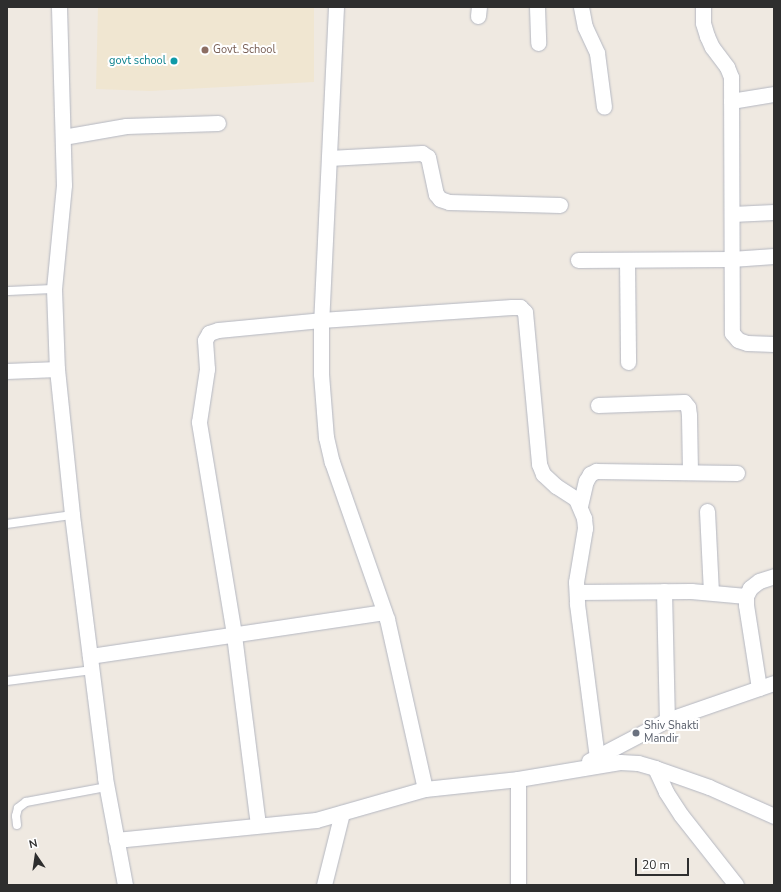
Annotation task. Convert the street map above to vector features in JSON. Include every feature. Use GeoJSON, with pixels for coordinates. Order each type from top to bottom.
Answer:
{"type":"FeatureCollection","features":[{"type":"Feature","properties":{"kind":"street"},"geometry":{"type":"LineString","coordinates":[[59,7],[64,185],[54,289],[56,369],[72,515],[106,787],[125,885]]}},
{"type":"Feature","properties":{"kind":"street"},"geometry":{"type":"LineString","coordinates":[[336,7],[321,320],[321,374],[326,437],[332,462],[384,612],[425,789]]}},
{"type":"Feature","properties":{"kind":"street"},"geometry":{"type":"LineString","coordinates":[[537,7],[538,43]]}},
{"type":"Feature","properties":{"kind":"street"},"geometry":{"type":"LineString","coordinates":[[581,7],[585,27],[597,53],[604,107]]}},
{"type":"Feature","properties":{"kind":"street"},"geometry":{"type":"LineString","coordinates":[[703,7],[703,23],[707,36],[712,47],[727,67],[731,78],[732,333],[738,340],[747,343],[774,344]]}},
{"type":"Feature","properties":{"kind":"street"},"geometry":{"type":"LineString","coordinates":[[731,101],[774,94]]}},
{"type":"Feature","properties":{"kind":"street"},"geometry":{"type":"LineString","coordinates":[[62,137],[111,128],[218,123]]}},
{"type":"Feature","properties":{"kind":"street"},"geometry":{"type":"LineString","coordinates":[[329,158],[422,153],[428,157],[436,194],[440,199],[449,202],[560,205]]}},
{"type":"Feature","properties":{"kind":"street"},"geometry":{"type":"LineString","coordinates":[[732,214],[774,212]]}},
{"type":"Feature","properties":{"kind":"street"},"geometry":{"type":"LineString","coordinates":[[578,260],[731,259],[774,256]]}},
{"type":"Feature","properties":{"kind":"street"},"geometry":{"type":"LineString","coordinates":[[627,260],[628,362]]}},
{"type":"Feature","properties":{"kind":"street"},"geometry":{"type":"LineString","coordinates":[[258,825],[234,634],[199,422],[207,369],[205,340],[209,333],[218,330],[321,320],[520,307],[525,312],[528,322],[538,464],[543,474],[556,486],[576,499],[584,518],[585,528],[576,582],[597,757]]}},
{"type":"Feature","properties":{"kind":"street"},"geometry":{"type":"LineString","coordinates":[[7,371],[56,369]]}},
{"type":"Feature","properties":{"kind":"street"},"geometry":{"type":"LineString","coordinates":[[598,405],[684,402],[688,407],[689,415],[690,472]]}},
{"type":"Feature","properties":{"kind":"street"},"geometry":{"type":"LineString","coordinates":[[580,506],[586,481],[590,474],[596,471],[737,473]]}},
{"type":"Feature","properties":{"kind":"street"},"geometry":{"type":"LineString","coordinates":[[707,511],[711,592]]}},
{"type":"Feature","properties":{"kind":"street"},"geometry":{"type":"LineString","coordinates":[[759,688],[746,605],[746,596],[750,588],[754,585],[774,576]]}},
{"type":"Feature","properties":{"kind":"street"},"geometry":{"type":"LineString","coordinates":[[664,591],[667,720]]}},
{"type":"Feature","properties":{"kind":"street"},"geometry":{"type":"LineString","coordinates":[[577,592],[711,592],[746,596]]}},
{"type":"Feature","properties":{"kind":"street"},"geometry":{"type":"LineString","coordinates":[[91,663],[234,634],[384,612]]}},
{"type":"Feature","properties":{"kind":"street"},"geometry":{"type":"LineString","coordinates":[[578,768],[667,720],[774,683]]}},
{"type":"Feature","properties":{"kind":"street"},"geometry":{"type":"LineString","coordinates":[[116,840],[316,820],[425,789],[518,779],[620,762],[638,763],[655,768],[709,787],[774,816]]}},
{"type":"Feature","properties":{"kind":"street"},"geometry":{"type":"LineString","coordinates":[[655,768],[666,792],[681,816],[736,885]]}},
{"type":"Feature","properties":{"kind":"street"},"geometry":{"type":"LineString","coordinates":[[518,779],[518,885]]}},
{"type":"Feature","properties":{"kind":"street"},"geometry":{"type":"LineString","coordinates":[[324,885],[342,813]]}},
{"type":"Feature","properties":{"kind":"lane"},"geometry":{"type":"LineString","coordinates":[[7,291],[54,289]]}},
{"type":"Feature","properties":{"kind":"lane"},"geometry":{"type":"LineString","coordinates":[[7,524],[72,515]]}},
{"type":"Feature","properties":{"kind":"lane"},"geometry":{"type":"LineString","coordinates":[[7,681],[91,663]]}},
{"type":"Feature","properties":{"kind":"lane"},"geometry":{"type":"LineString","coordinates":[[17,825],[16,816],[18,808],[26,802],[106,787]]}},
{"type":"Feature","properties":{"kind":"shaded area","name":"Govt. School"},"geometry":{"type":"Polygon","coordinates":[[[98,7],[314,7],[314,82],[150,91],[96,89],[98,7]]]}},
{"type":"Feature","properties":{"kind":"place","name":"Govt. School"},"geometry":{"type":"Point","coordinates":[205,50]}},
{"type":"Feature","properties":{"kind":"place","name":"govt school"},"geometry":{"type":"Point","coordinates":[174,61]}},
{"type":"Feature","properties":{"kind":"place","name":"Shiv Shakti Mandir"},"geometry":{"type":"Point","coordinates":[636,733]}}]}
